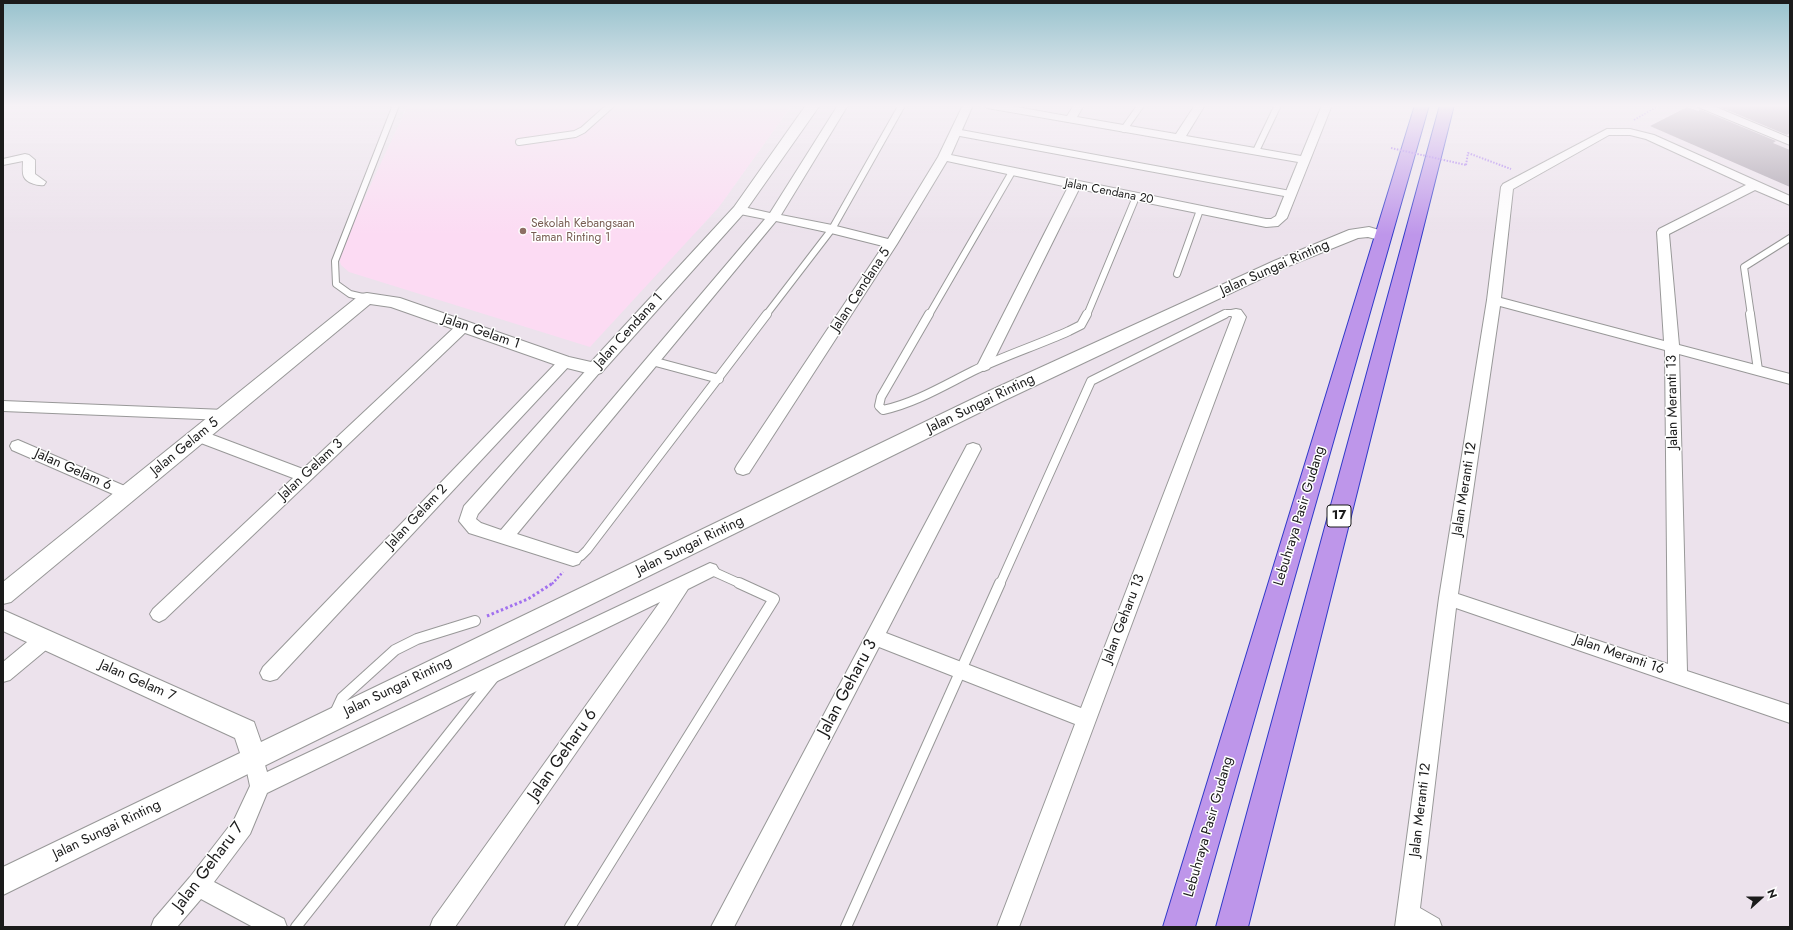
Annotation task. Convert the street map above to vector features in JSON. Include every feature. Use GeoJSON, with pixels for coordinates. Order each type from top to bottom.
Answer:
{"type":"FeatureCollection","features":[{"type":"Feature","properties":{"kind":"highway","name":"Lebuhraya Pasir Gudang"},"geometry":{"type":"LineString","coordinates":[[1179,927],[1409,148]]}},
{"type":"Feature","properties":{"kind":"highway","name":"17"},"geometry":{"type":"LineString","coordinates":[[1232,927],[1436,148]]}},
{"type":"Feature","properties":{"kind":"street","name":"Jalan Cendana 1"},"geometry":{"type":"LineString","coordinates":[[573,559],[475,528],[467,521],[470,511],[595,369],[739,210],[782,148]]}},
{"type":"Feature","properties":{"kind":"street"},"geometry":{"type":"LineString","coordinates":[[504,538],[773,217],[815,148]]}},
{"type":"Feature","properties":{"kind":"street","name":"Jalan Cendana 5"},"geometry":{"type":"LineString","coordinates":[[744,469],[891,244],[948,148]]}},
{"type":"Feature","properties":{"kind":"street"},"geometry":{"type":"LineString","coordinates":[[1241,148],[1305,160]]}},
{"type":"Feature","properties":{"kind":"street"},"geometry":{"type":"LineString","coordinates":[[1290,194],[1310,148]]}},
{"type":"Feature","properties":{"kind":"street","name":"Jalan Meranti 12"},"geometry":{"type":"LineString","coordinates":[[1407,921],[1448,598],[1494,300],[1507,187],[1577,148]]}},
{"type":"Feature","properties":{"kind":"street","name":"Jalan Meranti 12"},"geometry":{"type":"LineString","coordinates":[[1675,148],[1790,201]]}},
{"type":"Feature","properties":{"kind":"street","name":"Jalan Cendana 20"},"geometry":{"type":"LineString","coordinates":[[944,157],[1266,223],[1274,223],[1281,218],[1290,194]]}},
{"type":"Feature","properties":{"kind":"street"},"geometry":{"type":"LineString","coordinates":[[3,162],[25,158],[29,160],[29,176],[40,182]]}},
{"type":"Feature","properties":{"kind":"street"},"geometry":{"type":"LineString","coordinates":[[984,366],[1075,185]]}},
{"type":"Feature","properties":{"kind":"street","name":"Jalan Meranti 13"},"geometry":{"type":"LineString","coordinates":[[1678,675],[1672,348],[1663,232],[1755,185]]}},
{"type":"Feature","properties":{"kind":"street"},"geometry":{"type":"LineString","coordinates":[[739,210],[891,244]]}},
{"type":"Feature","properties":{"kind":"street","name":"Jalan Sungai Rinting"},"geometry":{"type":"LineString","coordinates":[[3,881],[996,396],[1280,264],[1355,233],[1369,232],[1383,236]]}},
{"type":"Feature","properties":{"kind":"street","name":"Jalan Gelam 1"},"geometry":{"type":"LineString","coordinates":[[367,298],[394,302],[564,362],[595,369]]}},
{"type":"Feature","properties":{"kind":"street","name":"Jalan Gelam 5"},"geometry":{"type":"LineString","coordinates":[[3,596],[367,298]]}},
{"type":"Feature","properties":{"kind":"street"},"geometry":{"type":"LineString","coordinates":[[1494,300],[1790,379]]}},
{"type":"Feature","properties":{"kind":"street","name":"Jalan Geharu 13"},"geometry":{"type":"LineString","coordinates":[[1008,927],[1239,317],[1236,313]]}},
{"type":"Feature","properties":{"kind":"street","name":"Jalan Gelam 3"},"geometry":{"type":"LineString","coordinates":[[159,614],[464,326]]}},
{"type":"Feature","properties":{"kind":"street","name":"Jalan Gelam 2"},"geometry":{"type":"LineString","coordinates":[[270,673],[564,362]]}},
{"type":"Feature","properties":{"kind":"street"},"geometry":{"type":"LineString","coordinates":[[3,406],[224,415]]}},
{"type":"Feature","properties":{"kind":"street"},"geometry":{"type":"LineString","coordinates":[[199,436],[304,476]]}},
{"type":"Feature","properties":{"kind":"street","name":"Jalan Gelam 6"},"geometry":{"type":"LineString","coordinates":[[18,446],[128,494]]}},
{"type":"Feature","properties":{"kind":"street","name":"Jalan Geharu 3"},"geometry":{"type":"LineString","coordinates":[[722,927],[973,449]]}},
{"type":"Feature","properties":{"kind":"street"},"geometry":{"type":"LineString","coordinates":[[254,758],[260,786],[710,570]]}},
{"type":"Feature","properties":{"kind":"street","name":"Jalan Geharu 6"},"geometry":{"type":"LineString","coordinates":[[441,927],[660,618],[682,583]]}},
{"type":"Feature","properties":{"kind":"street","name":"Jalan Meranti 16"},"geometry":{"type":"LineString","coordinates":[[1448,598],[1790,714]]}},
{"type":"Feature","properties":{"kind":"street","name":"Jalan Gelam 7"},"geometry":{"type":"LineString","coordinates":[[3,620],[245,730],[254,758]]}},
{"type":"Feature","properties":{"kind":"street"},"geometry":{"type":"LineString","coordinates":[[874,637],[1086,719]]}},
{"type":"Feature","properties":{"kind":"street"},"geometry":{"type":"LineString","coordinates":[[3,674],[46,639]]}},
{"type":"Feature","properties":{"kind":"street","name":"Jalan Geharu 7"},"geometry":{"type":"LineString","coordinates":[[162,927],[198,885],[242,827],[260,786]]}},
{"type":"Feature","properties":{"kind":"street"},"geometry":{"type":"LineString","coordinates":[[198,885],[276,927]]}},
{"type":"Feature","properties":{"kind":"street"},"geometry":{"type":"LineString","coordinates":[[1407,921],[1432,927]]}},
{"type":"Feature","properties":{"kind":"lane"},"geometry":{"type":"LineString","coordinates":[[367,298],[350,294],[336,284],[335,261],[379,148]]}},
{"type":"Feature","properties":{"kind":"lane"},"geometry":{"type":"LineString","coordinates":[[573,559],[581,556],[587,550],[832,230],[878,148]]}},
{"type":"Feature","properties":{"kind":"lane"},"geometry":{"type":"LineString","coordinates":[[1044,148],[1290,194]]}},
{"type":"Feature","properties":{"kind":"lane"},"geometry":{"type":"LineString","coordinates":[[1012,172],[881,397],[879,406],[883,410],[891,409],[911,401],[984,366],[1035,346],[1081,325],[1085,319],[1136,197]]}},
{"type":"Feature","properties":{"kind":"lane"},"geometry":{"type":"LineString","coordinates":[[1177,274],[1200,210]]}},
{"type":"Feature","properties":{"kind":"lane"},"geometry":{"type":"LineString","coordinates":[[1758,370],[1744,267],[1790,238]]}},
{"type":"Feature","properties":{"kind":"lane"},"geometry":{"type":"LineString","coordinates":[[846,927],[1091,381],[1227,313],[1236,313]]}},
{"type":"Feature","properties":{"kind":"lane"},"geometry":{"type":"LineString","coordinates":[[652,362],[718,379]]}},
{"type":"Feature","properties":{"kind":"lane"},"geometry":{"type":"LineString","coordinates":[[570,927],[774,599],[710,570]]}},
{"type":"Feature","properties":{"kind":"lane"},"geometry":{"type":"LineString","coordinates":[[332,720],[342,698],[395,650],[417,639],[475,621]]}},
{"type":"Feature","properties":{"kind":"lane"},"geometry":{"type":"LineString","coordinates":[[296,927],[500,670]]}},
{"type":"Feature","properties":{"kind":"path"},"geometry":{"type":"LineString","coordinates":[[1393,148],[1466,165],[1468,154],[1529,175]]}},
{"type":"Feature","properties":{"kind":"path"},"geometry":{"type":"LineString","coordinates":[[475,621],[513,606],[543,591],[561,576],[573,559]]}},
{"type":"Feature","properties":{"kind":"shaded area","name":"Sekolah Kebangsaan Taman Rinting 1"},"geometry":{"type":"Polygon","coordinates":[[[388,148],[761,148],[719,207],[590,347],[349,272],[341,265],[338,255],[388,148]]]}},
{"type":"Feature","properties":{"kind":"building"},"geometry":{"type":"Polygon","coordinates":[[[1701,148],[1786,148],[1790,150],[1790,187],[1701,148]]]}},
{"type":"Feature","properties":{"kind":"place","name":"Sekolah Kebangsaan Taman Rinting 1"},"geometry":{"type":"Point","coordinates":[523,231]}}]}
